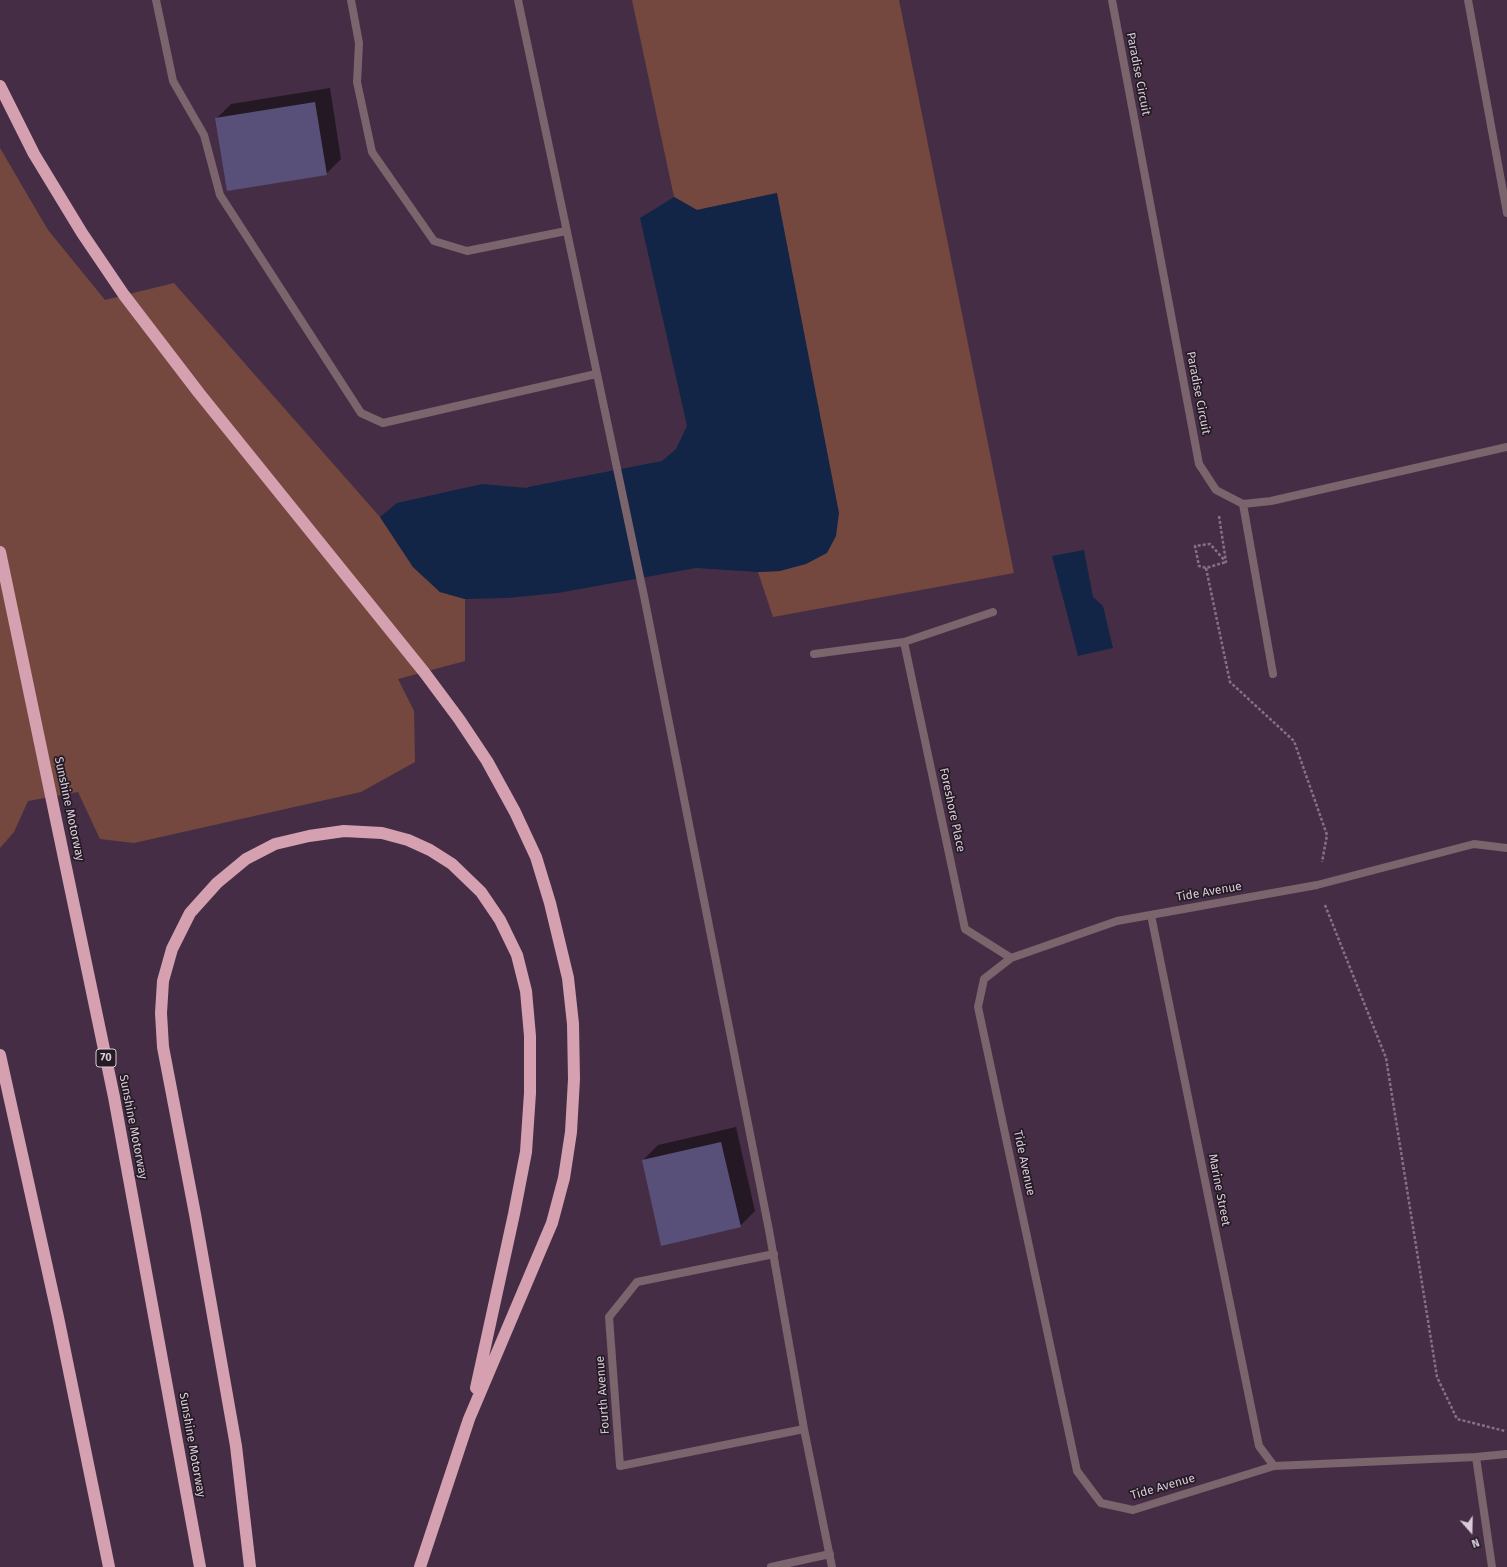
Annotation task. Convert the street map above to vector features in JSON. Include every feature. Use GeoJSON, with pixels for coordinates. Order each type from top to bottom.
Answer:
{"type":"FeatureCollection","features":[{"type":"Feature","properties":{"kind":"highway"},"geometry":{"type":"LineString","coordinates":[[0,86],[34,154],[82,233],[124,295],[199,393],[424,672],[459,719],[487,761],[515,812],[536,857],[560,938],[568,978],[573,1024],[574,1079],[570,1132],[564,1178],[552,1223],[469,1419],[420,1567]]}},
{"type":"Feature","properties":{"kind":"highway","name":"Sunshine Motorway"},"geometry":{"type":"LineString","coordinates":[[0,552],[113,1089],[200,1567]]}},
{"type":"Feature","properties":{"kind":"highway"},"geometry":{"type":"LineString","coordinates":[[250,1567],[236,1446],[195,1214],[163,1047],[161,1013],[163,981],[172,949],[190,914],[217,883],[246,859],[275,844],[309,836],[344,831],[382,832],[408,840],[430,850],[452,864],[481,892],[500,920],[517,955],[526,991],[530,1036],[530,1093],[526,1152],[469,1419]]}},
{"type":"Feature","properties":{"kind":"highway"},"geometry":{"type":"LineString","coordinates":[[0,1055],[58,1317],[109,1567]]}},
{"type":"Feature","properties":{"kind":"lane"},"geometry":{"type":"LineString","coordinates":[[156,0],[173,81],[204,135],[220,195],[361,412],[383,423],[596,374]]}},
{"type":"Feature","properties":{"kind":"lane"},"geometry":{"type":"LineString","coordinates":[[351,0],[360,43],[357,82],[372,152],[434,241],[467,251],[566,231]]}},
{"type":"Feature","properties":{"kind":"lane"},"geometry":{"type":"LineString","coordinates":[[518,0],[644,596],[774,1254],[804,1429],[832,1567]]}},
{"type":"Feature","properties":{"kind":"lane","name":"Paradise Circuit"},"geometry":{"type":"LineString","coordinates":[[1112,0],[1199,464],[1216,490],[1243,504]]}},
{"type":"Feature","properties":{"kind":"lane"},"geometry":{"type":"LineString","coordinates":[[1468,0],[1507,213]]}},
{"type":"Feature","properties":{"kind":"lane"},"geometry":{"type":"LineString","coordinates":[[1273,674],[1243,504],[1271,501],[1507,447]]}},
{"type":"Feature","properties":{"kind":"lane"},"geometry":{"type":"LineString","coordinates":[[814,654],[904,642],[993,612]]}},
{"type":"Feature","properties":{"kind":"lane","name":"Foreshore Place"},"geometry":{"type":"LineString","coordinates":[[904,642],[965,929],[1011,958]]}},
{"type":"Feature","properties":{"kind":"lane","name":"Tide Avenue"},"geometry":{"type":"LineString","coordinates":[[1507,848],[1474,844],[1318,885],[1117,921],[1011,958],[984,979],[978,1007],[1077,1471],[1101,1503],[1133,1510],[1274,1466],[1476,1457],[1507,1454]]}},
{"type":"Feature","properties":{"kind":"lane","name":"Marine Street"},"geometry":{"type":"LineString","coordinates":[[1150,914],[1259,1446],[1274,1466]]}},
{"type":"Feature","properties":{"kind":"lane","name":"Fourth Avenue"},"geometry":{"type":"LineString","coordinates":[[774,1254],[637,1282],[610,1317],[620,1466],[804,1429]]}},
{"type":"Feature","properties":{"kind":"lane"},"geometry":{"type":"LineString","coordinates":[[1476,1457],[1492,1567]]}},
{"type":"Feature","properties":{"kind":"lane"},"geometry":{"type":"LineString","coordinates":[[771,1567],[830,1554]]}},
{"type":"Feature","properties":{"kind":"path"},"geometry":{"type":"LineString","coordinates":[[1216,490],[1226,562]]}},
{"type":"Feature","properties":{"kind":"path"},"geometry":{"type":"LineString","coordinates":[[1210,544],[1226,562],[1206,568],[1198,566],[1195,546],[1210,544]]}},
{"type":"Feature","properties":{"kind":"path"},"geometry":{"type":"LineString","coordinates":[[1206,568],[1230,682],[1294,741],[1327,835],[1318,885],[1386,1058],[1437,1377],[1457,1419],[1507,1432]]}},
{"type":"Feature","properties":{"kind":"shaded area"},"geometry":{"type":"Polygon","coordinates":[[[632,0],[899,0],[1014,573],[773,617],[758,572],[780,571],[777,193],[697,210],[674,197],[632,0]]]}},
{"type":"Feature","properties":{"kind":"shaded area"},"geometry":{"type":"Polygon","coordinates":[[[0,148],[48,230],[105,300],[174,283],[380,517],[413,567],[440,592],[465,599],[465,661],[398,679],[414,711],[415,762],[361,792],[134,843],[100,839],[78,792],[28,801],[14,832],[0,848],[0,148]]]}},
{"type":"Feature","properties":{"kind":"water"},"geometry":{"type":"Polygon","coordinates":[[[777,193],[839,513],[836,536],[827,553],[806,564],[780,571],[758,572],[696,568],[558,593],[507,598],[465,599],[440,592],[413,567],[380,517],[397,503],[482,484],[527,488],[662,461],[676,449],[687,426],[640,218],[674,197],[697,210],[777,193]]]}},
{"type":"Feature","properties":{"kind":"water"},"geometry":{"type":"Polygon","coordinates":[[[1084,550],[1093,597],[1103,606],[1113,648],[1078,656],[1052,556],[1084,550]]]}},
{"type":"Feature","properties":{"kind":"building"},"geometry":{"type":"Polygon","coordinates":[[[315,102],[327,175],[227,191],[215,118],[315,102]]]}},
{"type":"Feature","properties":{"kind":"building"},"geometry":{"type":"Polygon","coordinates":[[[721,1142],[741,1227],[661,1246],[642,1160],[721,1142]]]}}]}
